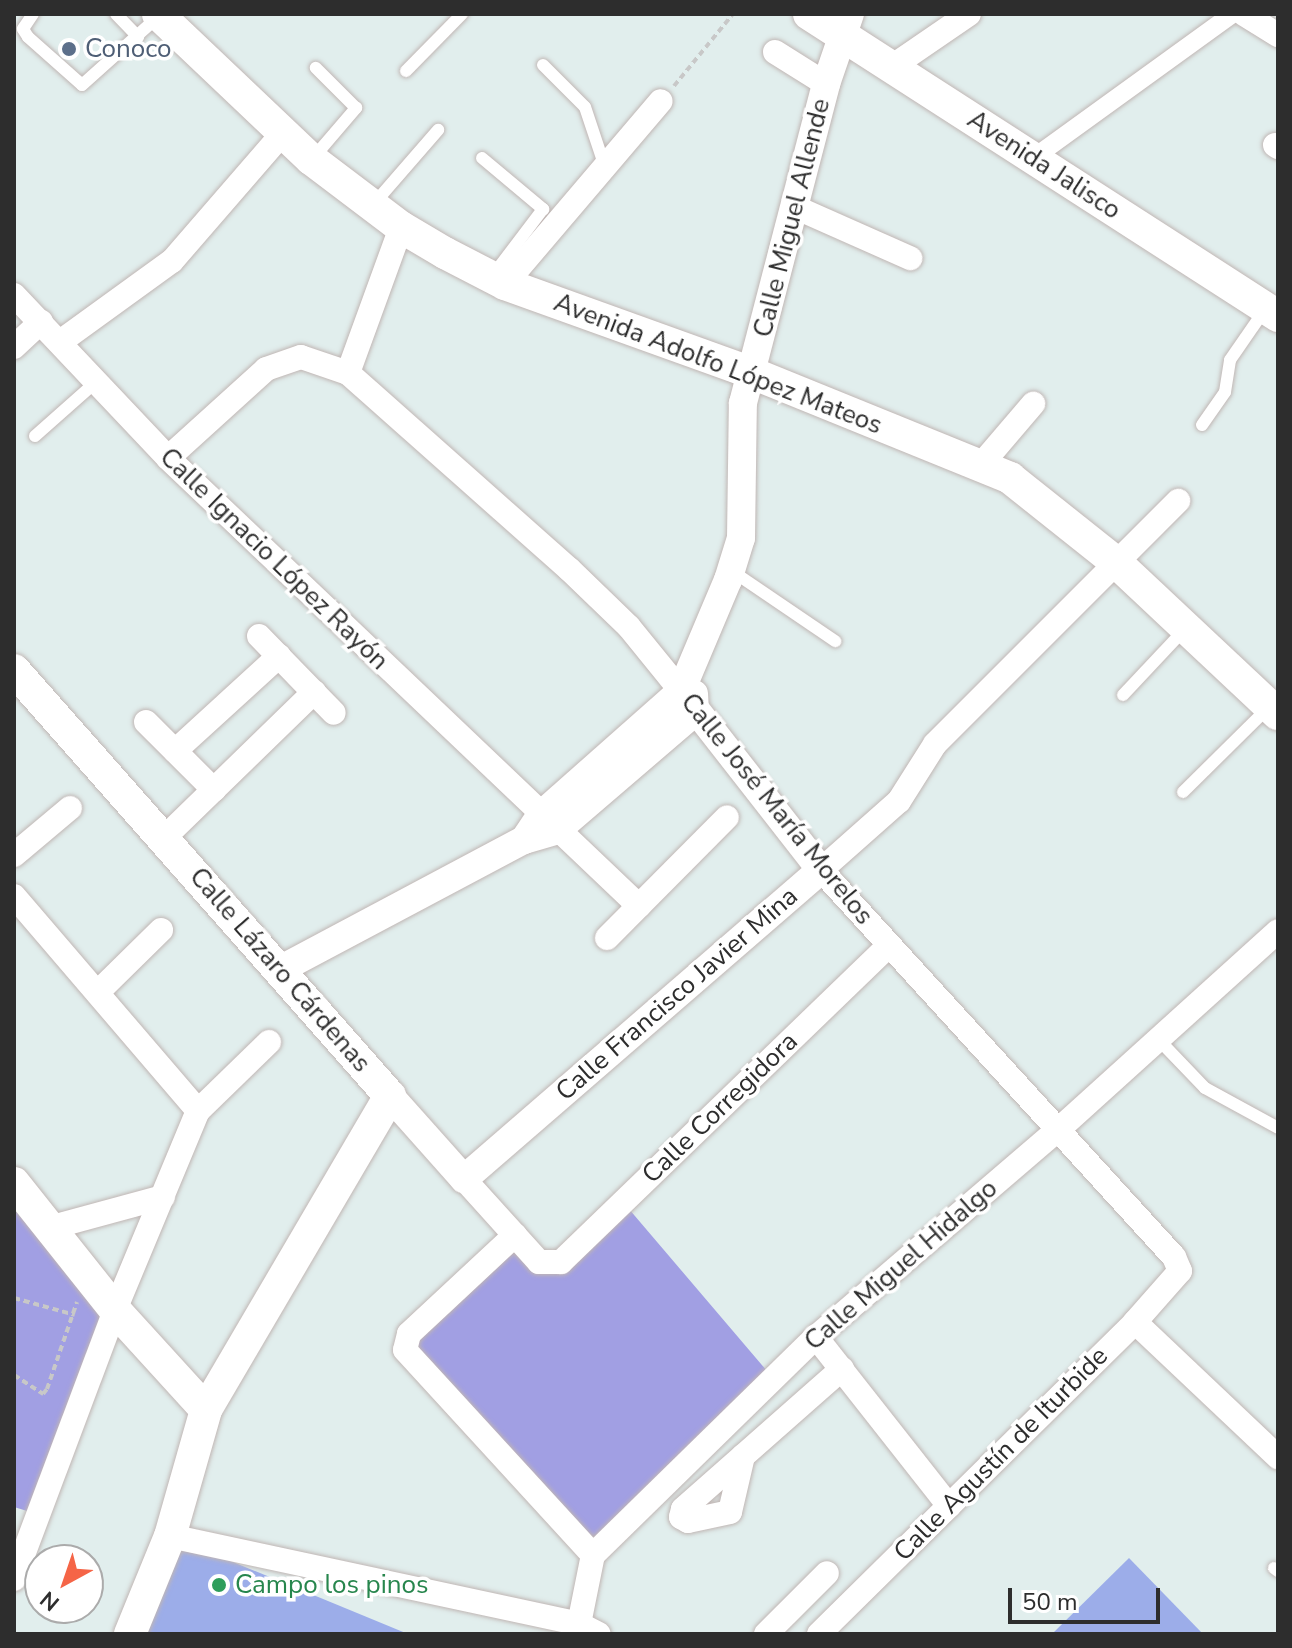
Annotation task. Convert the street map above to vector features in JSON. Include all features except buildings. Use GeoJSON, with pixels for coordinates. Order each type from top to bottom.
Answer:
{"type":"FeatureCollection","features":[{"type":"Feature","properties":{"kind":"main road","name":"Avenida Jalisco"},"geometry":{"type":"LineString","coordinates":[[809,14],[846,24],[893,66],[1272,312]]}},
{"type":"Feature","properties":{"kind":"main road","name":"Avenida Adolfo López Mateos"},"geometry":{"type":"LineString","coordinates":[[152,22],[311,159],[372,206],[401,227],[498,281],[752,373],[1010,478],[1117,563],[1274,710]]}},
{"type":"Feature","properties":{"kind":"main road","name":"Calle Lázaro Cárdenas"},"geometry":{"type":"LineString","coordinates":[[14,670],[165,837],[390,1096]]}},
{"type":"Feature","properties":{"kind":"main road"},"geometry":{"type":"LineString","coordinates":[[130,1634],[170,1536],[206,1410],[390,1096]]}},
{"type":"Feature","properties":{"kind":"main road"},"geometry":{"type":"LineString","coordinates":[[14,1183],[115,1310],[206,1410]]}},
{"type":"Feature","properties":{"kind":"street"},"geometry":{"type":"LineString","coordinates":[[893,66],[969,14]]}},
{"type":"Feature","properties":{"kind":"street"},"geometry":{"type":"LineString","coordinates":[[1032,159],[1232,14]]}},
{"type":"Feature","properties":{"kind":"street"},"geometry":{"type":"LineString","coordinates":[[1244,14],[1278,35]]}},
{"type":"Feature","properties":{"kind":"street","name":"Calle Miguel Allende"},"geometry":{"type":"LineString","coordinates":[[688,702],[693,653],[731,570],[741,538],[743,403],[797,208],[826,84],[846,24]]}},
{"type":"Feature","properties":{"kind":"street"},"geometry":{"type":"LineString","coordinates":[[775,52],[826,84]]}},
{"type":"Feature","properties":{"kind":"street"},"geometry":{"type":"LineString","coordinates":[[498,281],[661,101]]}},
{"type":"Feature","properties":{"kind":"street"},"geometry":{"type":"LineString","coordinates":[[60,342],[172,261],[282,134]]}},
{"type":"Feature","properties":{"kind":"street"},"geometry":{"type":"LineString","coordinates":[[797,208],[910,258]]}},
{"type":"Feature","properties":{"kind":"street"},"geometry":{"type":"LineString","coordinates":[[348,373],[401,227]]}},
{"type":"Feature","properties":{"kind":"street","name":"Calle Ignacio López Rayón"},"geometry":{"type":"LineString","coordinates":[[14,295],[168,458],[548,823],[639,906]]}},
{"type":"Feature","properties":{"kind":"street"},"geometry":{"type":"LineString","coordinates":[[14,347],[41,322]]}},
{"type":"Feature","properties":{"kind":"street","name":"Calle José María Morelos"},"geometry":{"type":"LineString","coordinates":[[168,458],[266,369],[301,357],[348,373],[629,627],[821,870],[1174,1257],[1180,1271]]}},
{"type":"Feature","properties":{"kind":"street"},"geometry":{"type":"LineString","coordinates":[[980,466],[1033,404]]}},
{"type":"Feature","properties":{"kind":"street","name":"Calle Francisco Javier Mina"},"geometry":{"type":"LineString","coordinates":[[464,1179],[899,801],[935,744],[1178,501]]}},
{"type":"Feature","properties":{"kind":"street"},"geometry":{"type":"LineString","coordinates":[[259,636],[334,713]]}},
{"type":"Feature","properties":{"kind":"street"},"geometry":{"type":"LineString","coordinates":[[175,751],[279,656]]}},
{"type":"Feature","properties":{"kind":"street"},"geometry":{"type":"LineString","coordinates":[[165,837],[314,692]]}},
{"type":"Feature","properties":{"kind":"street"},"geometry":{"type":"LineString","coordinates":[[281,969],[524,840],[548,823],[688,702]]}},
{"type":"Feature","properties":{"kind":"street"},"geometry":{"type":"LineString","coordinates":[[146,722],[214,790]]}},
{"type":"Feature","properties":{"kind":"street"},"geometry":{"type":"LineString","coordinates":[[14,855],[70,808]]}},
{"type":"Feature","properties":{"kind":"street"},"geometry":{"type":"LineString","coordinates":[[607,938],[727,817]]}},
{"type":"Feature","properties":{"kind":"street"},"geometry":{"type":"LineString","coordinates":[[14,896],[99,991],[198,1111]]}},
{"type":"Feature","properties":{"kind":"street"},"geometry":{"type":"LineString","coordinates":[[99,991],[161,930]]}},
{"type":"Feature","properties":{"kind":"street","name":"Calle Miguel Hidalgo"},"geometry":{"type":"LineString","coordinates":[[593,1555],[816,1337],[1059,1129],[1278,931]]}},
{"type":"Feature","properties":{"kind":"street","name":"Calle Corregidora"},"geometry":{"type":"LineString","coordinates":[[549,1266],[561,1262],[888,946]]}},
{"type":"Feature","properties":{"kind":"street"},"geometry":{"type":"LineString","coordinates":[[14,1579],[26,1510],[115,1310],[198,1111],[269,1042]]}},
{"type":"Feature","properties":{"kind":"street","name":"Calle Lázaro Cárdenas"},"geometry":{"type":"LineString","coordinates":[[390,1096],[539,1262],[549,1266]]}},
{"type":"Feature","properties":{"kind":"street"},"geometry":{"type":"LineString","coordinates":[[49,1228],[163,1197]]}},
{"type":"Feature","properties":{"kind":"street"},"geometry":{"type":"LineString","coordinates":[[170,1536],[585,1631],[593,1555],[408,1355],[404,1344],[515,1235]]}},
{"type":"Feature","properties":{"kind":"street","name":"Calle Agustín de Iturbide"},"geometry":{"type":"LineString","coordinates":[[819,1634],[1135,1322],[1180,1271]]}},
{"type":"Feature","properties":{"kind":"street"},"geometry":{"type":"LineString","coordinates":[[1135,1322],[1278,1457]]}},
{"type":"Feature","properties":{"kind":"street"},"geometry":{"type":"LineString","coordinates":[[816,1337],[949,1506]]}},
{"type":"Feature","properties":{"kind":"street"},"geometry":{"type":"LineString","coordinates":[[743,1456],[842,1369]]}},
{"type":"Feature","properties":{"kind":"street"},"geometry":{"type":"LineString","coordinates":[[766,1634],[827,1573]]}},
{"type":"Feature","properties":{"kind":"lane"},"geometry":{"type":"LineString","coordinates":[[33,14],[23,29],[75,83],[88,83],[152,22]]}},
{"type":"Feature","properties":{"kind":"lane"},"geometry":{"type":"LineString","coordinates":[[116,14],[152,22]]}},
{"type":"Feature","properties":{"kind":"lane"},"geometry":{"type":"LineString","coordinates":[[406,71],[462,14]]}},
{"type":"Feature","properties":{"kind":"lane"},"geometry":{"type":"LineString","coordinates":[[543,65],[585,107],[604,164]]}},
{"type":"Feature","properties":{"kind":"lane"},"geometry":{"type":"LineString","coordinates":[[311,159],[356,108],[316,68]]}},
{"type":"Feature","properties":{"kind":"lane"},"geometry":{"type":"LineString","coordinates":[[372,206],[438,130]]}},
{"type":"Feature","properties":{"kind":"lane"},"geometry":{"type":"LineString","coordinates":[[482,158],[543,209],[498,281]]}},
{"type":"Feature","properties":{"kind":"lane"},"geometry":{"type":"LineString","coordinates":[[1202,425],[1225,392],[1230,360],[1272,312]]}},
{"type":"Feature","properties":{"kind":"lane"},"geometry":{"type":"LineString","coordinates":[[35,436],[97,381]]}},
{"type":"Feature","properties":{"kind":"lane"},"geometry":{"type":"LineString","coordinates":[[731,570],[835,641]]}},
{"type":"Feature","properties":{"kind":"lane"},"geometry":{"type":"LineString","coordinates":[[1123,695],[1186,628]]}},
{"type":"Feature","properties":{"kind":"lane"},"geometry":{"type":"LineString","coordinates":[[1183,792],[1274,710]]}},
{"type":"Feature","properties":{"kind":"lane"},"geometry":{"type":"LineString","coordinates":[[1158,1039],[1205,1088],[1278,1128]]}},
{"type":"Feature","properties":{"kind":"path"},"geometry":{"type":"LineString","coordinates":[[661,101],[733,14]]}},
{"type":"Feature","properties":{"kind":"path"},"geometry":{"type":"LineString","coordinates":[[14,1298],[75,1315]]}},
{"type":"Feature","properties":{"kind":"path"},"geometry":{"type":"LineString","coordinates":[[14,1375],[43,1394],[75,1315],[78,1299]]}},
{"type":"Feature","properties":{"kind":"shaded area"},"geometry":{"type":"Polygon","coordinates":[[[14,1183],[115,1310],[37,1514],[14,1507],[14,1183]]]}},
{"type":"Feature","properties":{"kind":"shaded area"},"geometry":{"type":"Polygon","coordinates":[[[623,1202],[773,1378],[593,1555],[404,1344],[515,1235],[549,1266],[623,1202]]]}},
{"type":"Feature","properties":{"kind":"shaded area","name":"Campo los pinos"},"geometry":{"type":"Polygon","coordinates":[[[170,1536],[408,1634],[130,1634],[170,1536]]]}},
{"type":"Feature","properties":{"kind":"shaded area"},"geometry":{"type":"Polygon","coordinates":[[[1129,1558],[1203,1634],[1052,1634],[1129,1558]]]}},
{"type":"Feature","properties":{"kind":"place","name":"Conoco"},"geometry":{"type":"Point","coordinates":[69,49]}},
{"type":"Feature","properties":{"kind":"place","name":"Campo los pinos"},"geometry":{"type":"Point","coordinates":[219,1585]}}]}
